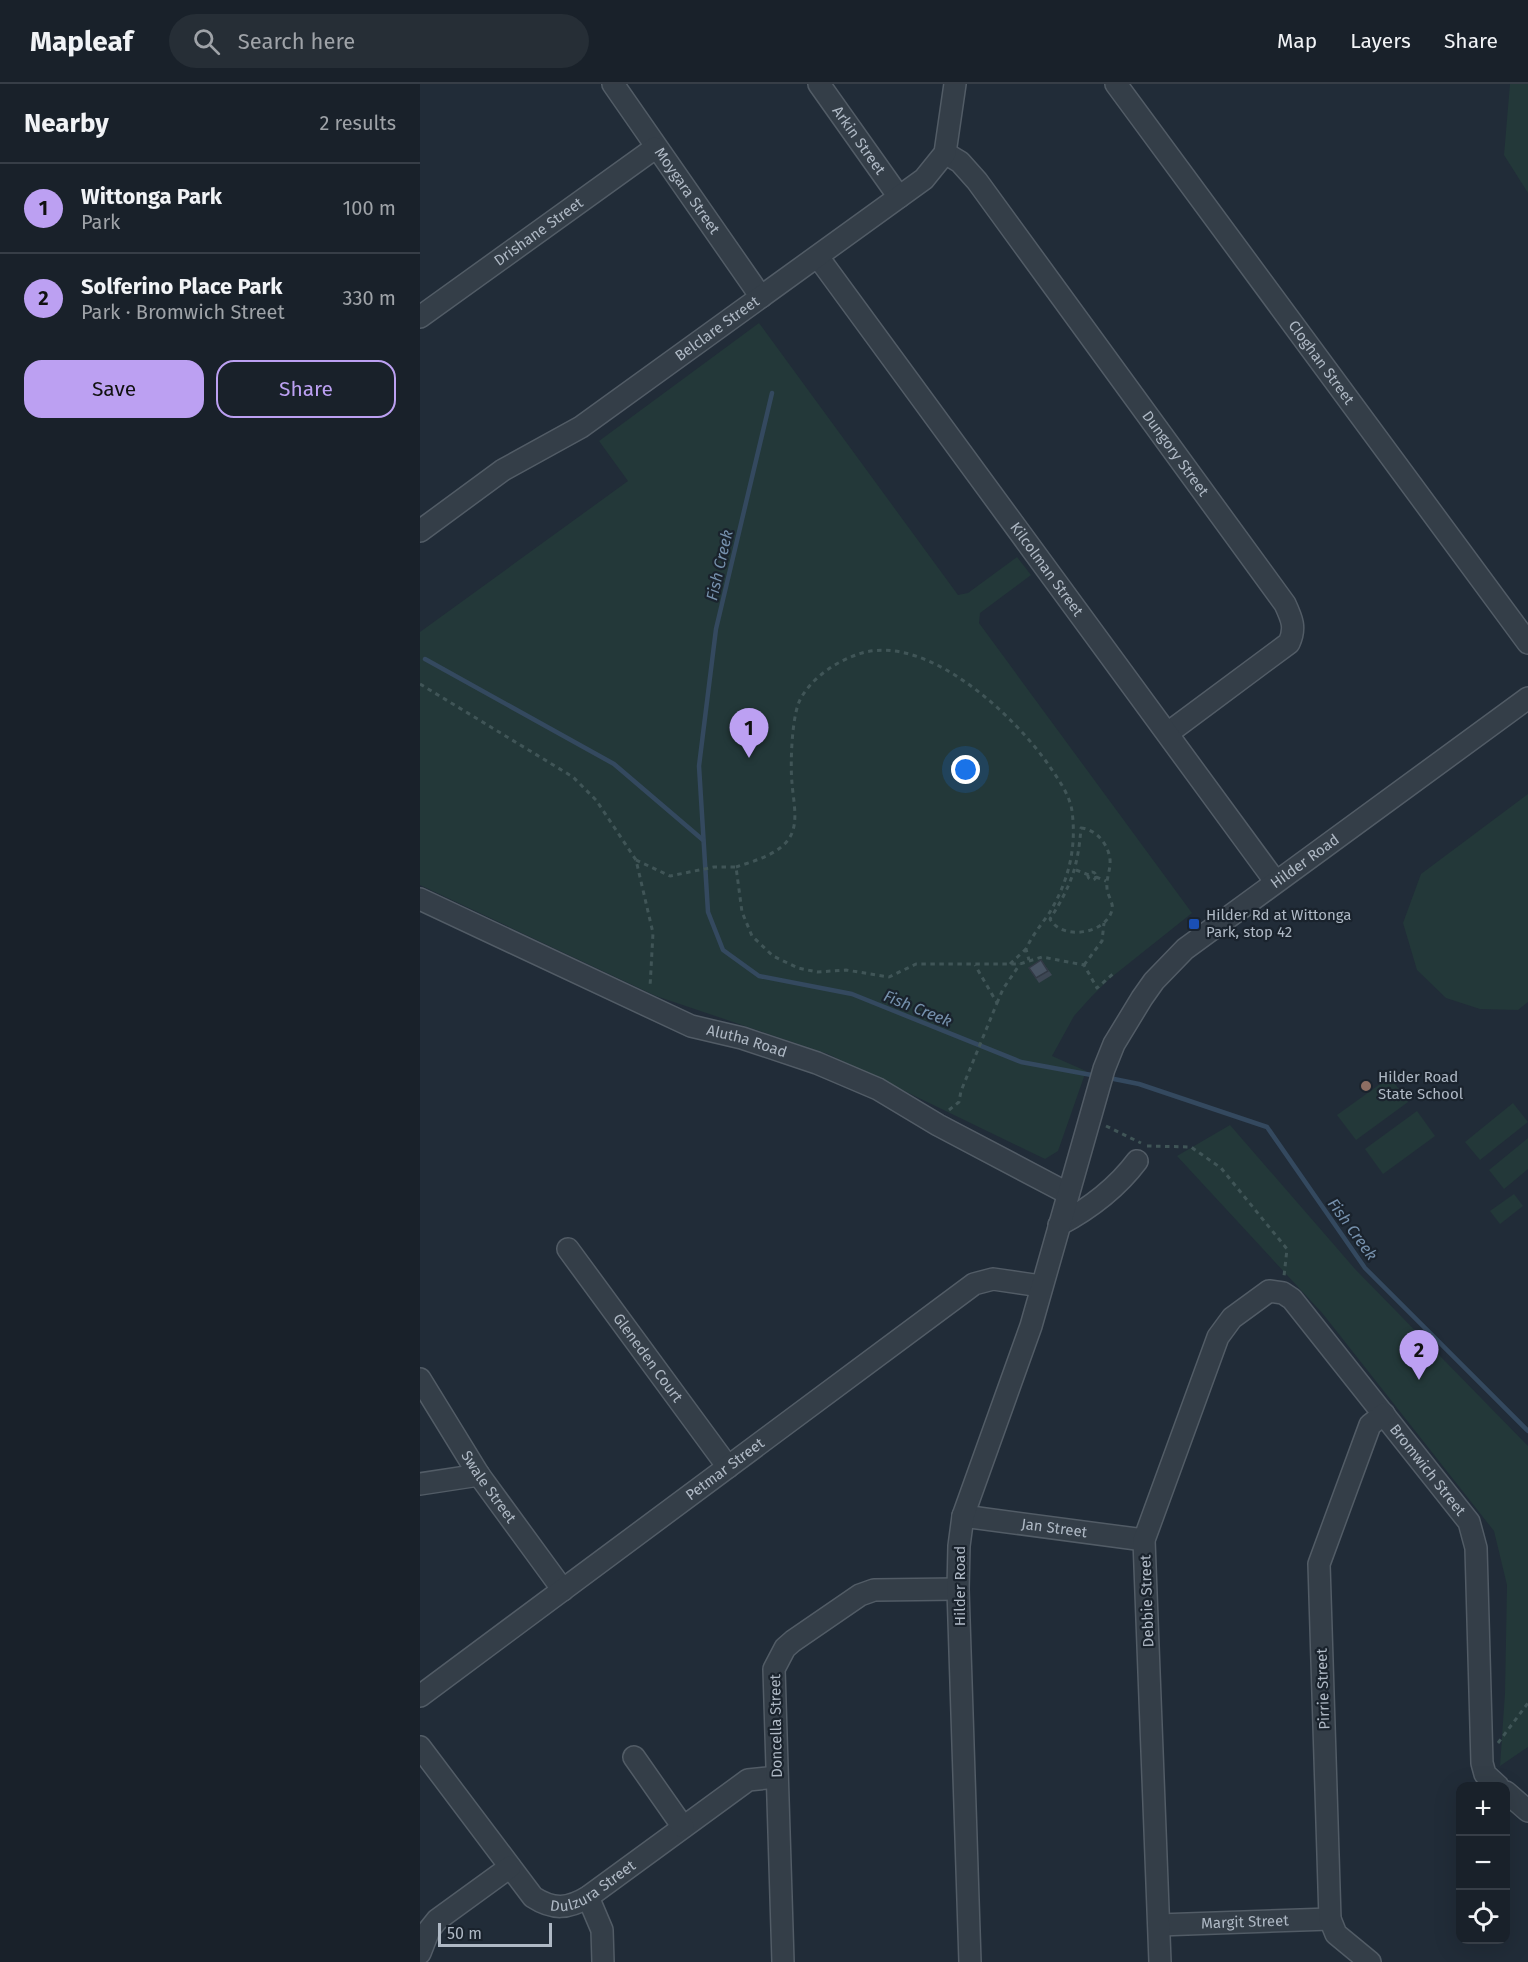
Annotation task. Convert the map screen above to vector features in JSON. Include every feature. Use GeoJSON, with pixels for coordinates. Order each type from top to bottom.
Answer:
{"type":"FeatureCollection","features":[{"type":"Feature","properties":{"kind":"street","name":"Moygara Street"},"geometry":{"type":"LineString","coordinates":[[613,84],[655,148],[761,297]]}},
{"type":"Feature","properties":{"kind":"street","name":"Arkin Street"},"geometry":{"type":"LineString","coordinates":[[819,84],[899,197]]}},
{"type":"Feature","properties":{"kind":"street"},"geometry":{"type":"LineString","coordinates":[[945,153],[955,84]]}},
{"type":"Feature","properties":{"kind":"street","name":"Cloghan Street"},"geometry":{"type":"LineString","coordinates":[[1116,84],[1528,643]]}},
{"type":"Feature","properties":{"kind":"street","name":"Drishane Street"},"geometry":{"type":"LineString","coordinates":[[420,317],[655,148]]}},
{"type":"Feature","properties":{"kind":"street","name":"Belclare Street"},"geometry":{"type":"LineString","coordinates":[[420,531],[503,470],[581,427],[818,257],[924,179],[945,153]]}},
{"type":"Feature","properties":{"kind":"street","name":"Dungory Street"},"geometry":{"type":"LineString","coordinates":[[945,153],[960,162],[976,181],[1271,585],[1292,618],[1294,632],[1289,643],[1168,733]]}},
{"type":"Feature","properties":{"kind":"street","name":"Kilcolman Street"},"geometry":{"type":"LineString","coordinates":[[818,257],[1275,881]]}},
{"type":"Feature","properties":{"kind":"street","name":"Hilder Road"},"geometry":{"type":"LineString","coordinates":[[970,1962],[958,1546],[963,1516],[1031,1326],[1067,1192],[1104,1069],[1128,1019],[1154,981],[1185,949],[1528,698]]}},
{"type":"Feature","properties":{"kind":"street","name":"Alutha Road"},"geometry":{"type":"LineString","coordinates":[[420,899],[691,1026],[742,1038],[817,1063],[878,1089],[938,1125],[1067,1192]]}},
{"type":"Feature","properties":{"kind":"street"},"geometry":{"type":"LineString","coordinates":[[1059,1225],[1085,1211],[1124,1178],[1137,1161]]}},
{"type":"Feature","properties":{"kind":"street","name":"Gleneden Court"},"geometry":{"type":"LineString","coordinates":[[568,1249],[728,1467]]}},
{"type":"Feature","properties":{"kind":"street","name":"Petmar Street"},"geometry":{"type":"LineString","coordinates":[[420,1696],[974,1284],[993,1279],[1041,1286]]}},
{"type":"Feature","properties":{"kind":"street","name":"Bromwich Street"},"geometry":{"type":"LineString","coordinates":[[1287,1284],[1292,1299],[1462,1510],[1474,1535],[1482,1763],[1485,1774],[1494,1782]]}},
{"type":"Feature","properties":{"kind":"street","name":"Debbie Street"},"geometry":{"type":"LineString","coordinates":[[1160,1962],[1144,1540],[1218,1337],[1233,1318],[1269,1291],[1287,1284]]}},
{"type":"Feature","properties":{"kind":"street","name":"Swale Street"},"geometry":{"type":"LineString","coordinates":[[420,1379],[479,1475],[563,1590]]}},
{"type":"Feature","properties":{"kind":"street","name":"Pirrie Street"},"geometry":{"type":"LineString","coordinates":[[1330,1919],[1319,1564],[1370,1425],[1384,1414]]}},
{"type":"Feature","properties":{"kind":"street"},"geometry":{"type":"LineString","coordinates":[[420,1484],[479,1475]]}},
{"type":"Feature","properties":{"kind":"street","name":"Jan Street"},"geometry":{"type":"LineString","coordinates":[[963,1516],[1144,1540]]}},
{"type":"Feature","properties":{"kind":"street","name":"Doncella Street"},"geometry":{"type":"LineString","coordinates":[[783,1962],[774,1669],[785,1648],[860,1595],[874,1590],[958,1589]]}},
{"type":"Feature","properties":{"kind":"street","name":"Dulzura Street"},"geometry":{"type":"LineString","coordinates":[[420,1747],[533,1897],[554,1908],[577,1904],[588,1897],[748,1780],[777,1777]]}},
{"type":"Feature","properties":{"kind":"street"},"geometry":{"type":"LineString","coordinates":[[634,1757],[683,1827]]}},
{"type":"Feature","properties":{"kind":"street"},"geometry":{"type":"LineString","coordinates":[[1510,1795],[1528,1811]]}},
{"type":"Feature","properties":{"kind":"street"},"geometry":{"type":"LineString","coordinates":[[420,1953],[429,1930],[437,1920],[510,1867]]}},
{"type":"Feature","properties":{"kind":"street"},"geometry":{"type":"LineString","coordinates":[[588,1897],[602,1930],[603,1962]]}},
{"type":"Feature","properties":{"kind":"street"},"geometry":{"type":"LineString","coordinates":[[1330,1919],[1336,1934],[1370,1962]]}},
{"type":"Feature","properties":{"kind":"street","name":"Margit Street"},"geometry":{"type":"LineString","coordinates":[[1159,1925],[1330,1919]]}},
{"type":"Feature","properties":{"kind":"path"},"geometry":{"type":"LineString","coordinates":[[636,860],[670,876],[714,867],[736,867],[782,847],[792,835],[795,816],[791,775],[799,703],[810,686],[843,660],[864,652],[891,650],[912,655],[975,686],[1004,713],[1034,743],[1061,783],[1072,809],[1073,842],[1063,890],[1026,949],[1009,964]]}},
{"type":"Feature","properties":{"kind":"path"},"geometry":{"type":"LineString","coordinates":[[420,684],[486,722],[585,786],[636,860],[653,933],[650,986],[646,1006]]}},
{"type":"Feature","properties":{"kind":"path"},"geometry":{"type":"LineString","coordinates":[[1081,828],[1097,835],[1109,854],[1106,881],[1113,906],[1112,912],[1104,922],[1089,931],[1078,932],[1059,927],[1050,919],[1068,890],[1076,870],[1081,828]]}},
{"type":"Feature","properties":{"kind":"path"},"geometry":{"type":"LineString","coordinates":[[736,867],[742,912],[752,936],[762,948],[787,964],[817,972],[846,970],[889,977],[916,964],[1020,964],[1042,957],[1084,965],[1097,988],[1115,972]]}},
{"type":"Feature","properties":{"kind":"path"},"geometry":{"type":"LineString","coordinates":[[1076,870],[1089,875],[1090,879],[1096,877],[1106,881]]}},
{"type":"Feature","properties":{"kind":"path"},"geometry":{"type":"LineString","coordinates":[[1084,965],[1102,941],[1104,922]]}},
{"type":"Feature","properties":{"kind":"path"},"geometry":{"type":"LineString","coordinates":[[1026,949],[1029,960]]}},
{"type":"Feature","properties":{"kind":"path"},"geometry":{"type":"LineString","coordinates":[[938,1125],[948,1111],[959,1102],[961,1091],[1003,989],[1020,964]]}},
{"type":"Feature","properties":{"kind":"path"},"geometry":{"type":"LineString","coordinates":[[975,965],[997,1003]]}},
{"type":"Feature","properties":{"kind":"path"},"geometry":{"type":"LineString","coordinates":[[1091,1109],[1147,1146],[1191,1147],[1221,1168],[1287,1249],[1287,1284]]}},
{"type":"Feature","properties":{"kind":"path"},"geometry":{"type":"LineString","coordinates":[[1495,1734],[1496,1746],[1528,1704]]}},
{"type":"Feature","properties":{"kind":"green space"},"geometry":{"type":"Polygon","coordinates":[[[1510,84],[1528,84],[1528,193],[1504,155],[1510,84]]]}},
{"type":"Feature","properties":{"kind":"green space"},"geometry":{"type":"Polygon","coordinates":[[[759,323],[958,595],[968,593],[1017,557],[1031,575],[980,613],[979,623],[1192,913],[1108,980],[1074,1016],[1052,1056],[1086,1071],[1058,1151],[1045,1159],[828,1054],[656,996],[420,885],[420,632],[628,481],[599,441],[759,323]]]}},
{"type":"Feature","properties":{"kind":"green space"},"geometry":{"type":"Polygon","coordinates":[[[1528,794],[1528,1002],[1518,1010],[1480,1009],[1446,998],[1417,970],[1403,923],[1421,874],[1528,794]]]}},
{"type":"Feature","properties":{"kind":"green space"},"geometry":{"type":"Polygon","coordinates":[[[1390,1077],[1408,1102],[1356,1140],[1337,1115],[1390,1077]]]}},
{"type":"Feature","properties":{"kind":"green space"},"geometry":{"type":"Polygon","coordinates":[[[1513,1103],[1528,1122],[1480,1160],[1465,1142],[1513,1103]]]}},
{"type":"Feature","properties":{"kind":"green space"},"geometry":{"type":"Polygon","coordinates":[[[1417,1111],[1435,1136],[1383,1174],[1365,1149],[1417,1111]]]}},
{"type":"Feature","properties":{"kind":"green space"},"geometry":{"type":"Polygon","coordinates":[[[1230,1125],[1355,1269],[1528,1446],[1528,1747],[1500,1766],[1505,1693],[1507,1585],[1494,1531],[1323,1314],[1177,1156],[1230,1125]]]}},
{"type":"Feature","properties":{"kind":"green space"},"geometry":{"type":"Polygon","coordinates":[[[1528,1138],[1528,1169],[1504,1189],[1489,1170],[1528,1138]]]}},
{"type":"Feature","properties":{"kind":"green space"},"geometry":{"type":"Polygon","coordinates":[[[1514,1194],[1523,1206],[1500,1224],[1490,1211],[1514,1194]]]}},
{"type":"Feature","properties":{"kind":"building"},"geometry":{"type":"Polygon","coordinates":[[[1041,960],[1048,971],[1036,978],[1029,968],[1041,960]]]}},
{"type":"Feature","properties":{"kind":"waterway","name":"Fish Creek"},"geometry":{"type":"LineString","coordinates":[[772,393],[716,629],[699,766],[708,912],[723,950],[759,976],[852,994],[1021,1062],[1097,1076]]}},
{"type":"Feature","properties":{"kind":"waterway"},"geometry":{"type":"LineString","coordinates":[[425,659],[614,764],[703,840]]}},
{"type":"Feature","properties":{"kind":"waterway","name":"Fish Creek"},"geometry":{"type":"LineString","coordinates":[[1109,1078],[1139,1084],[1267,1127],[1365,1268],[1528,1431]]}},
{"type":"Feature","properties":{"kind":"place","name":"Wittonga Park"},"geometry":{"type":"Point","coordinates":[749,758]}},
{"type":"Feature","properties":{"kind":"place","name":"Hilder Rd at Wittonga Park, stop 42"},"geometry":{"type":"Point","coordinates":[1194,924]}},
{"type":"Feature","properties":{"kind":"place","name":"Hilder Road State School"},"geometry":{"type":"Point","coordinates":[1366,1086]}},
{"type":"Feature","properties":{"kind":"place","name":"Solferino Place Park"},"geometry":{"type":"Point","coordinates":[1419,1380]}}]}
